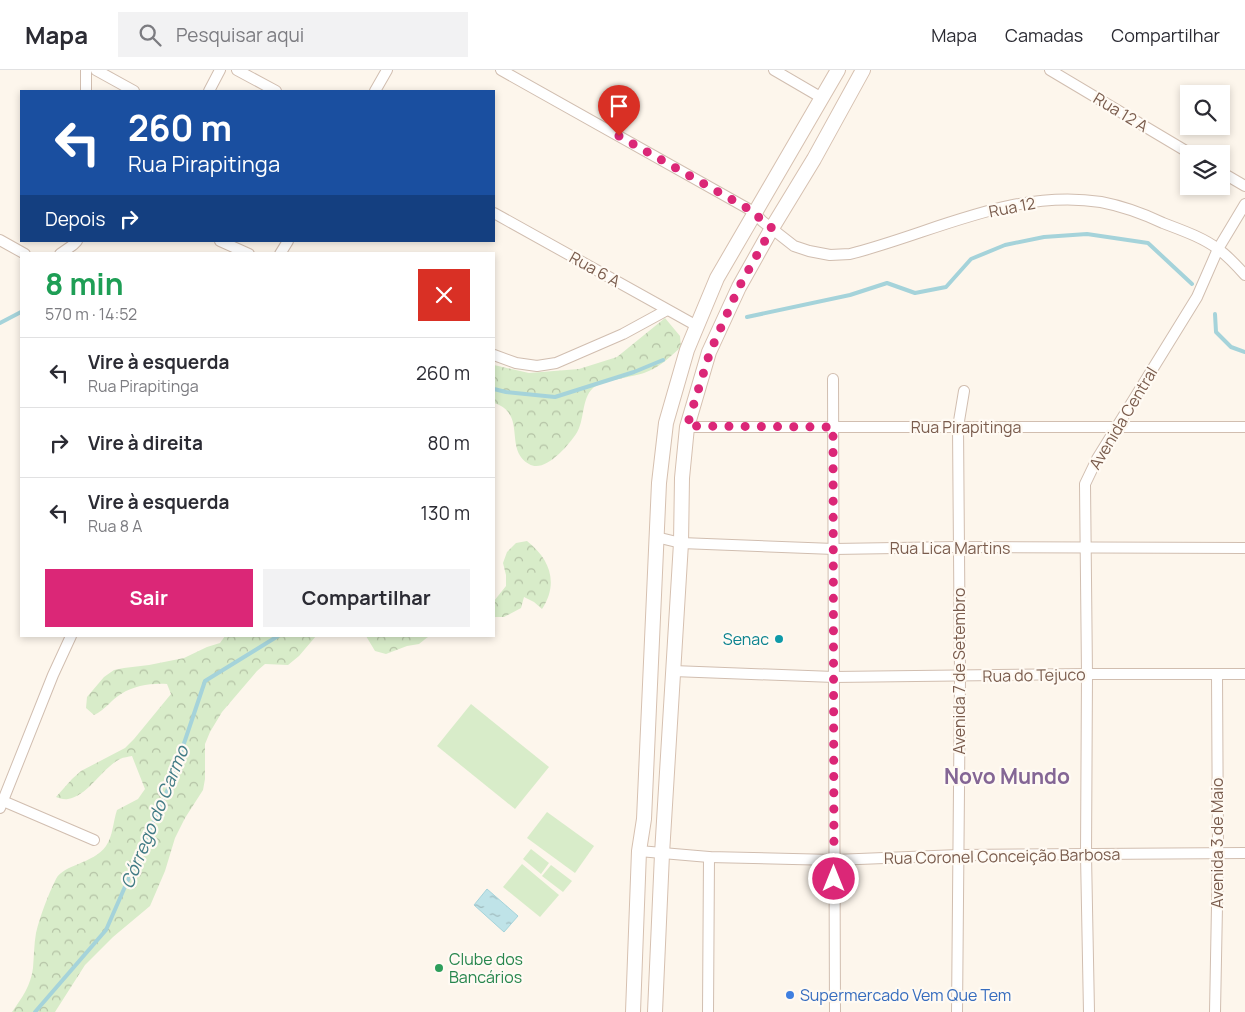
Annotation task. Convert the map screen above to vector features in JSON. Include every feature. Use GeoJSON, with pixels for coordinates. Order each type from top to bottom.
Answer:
{"type":"FeatureCollection","features":[{"type":"Feature","properties":{"kind":"main road"},"geometry":{"type":"LineString","coordinates":[[633,1012],[640,851],[644,819],[659,483],[666,423],[687,350],[716,278],[838,70]]}},
{"type":"Feature","properties":{"kind":"main road"},"geometry":{"type":"LineString","coordinates":[[655,1012],[662,854],[681,543],[682,478],[687,426],[710,352],[739,287],[814,159],[863,70]]}},
{"type":"Feature","properties":{"kind":"street"},"geometry":{"type":"LineString","coordinates":[[86,70],[86,90]]}},
{"type":"Feature","properties":{"kind":"street"},"geometry":{"type":"LineString","coordinates":[[96,70],[132,90]]}},
{"type":"Feature","properties":{"kind":"street"},"geometry":{"type":"LineString","coordinates":[[210,90],[220,70]]}},
{"type":"Feature","properties":{"kind":"street"},"geometry":{"type":"LineString","coordinates":[[237,70],[274,90]]}},
{"type":"Feature","properties":{"kind":"street"},"geometry":{"type":"LineString","coordinates":[[376,90],[387,70]]}},
{"type":"Feature","properties":{"kind":"street","name":"Rua 12"},"geometry":{"type":"LineString","coordinates":[[500,70],[754,212],[762,221],[794,246],[809,251],[830,255],[850,254],[1004,206],[1049,200],[1079,200],[1103,202],[1147,216],[1204,240],[1218,249],[1245,275]]}},
{"type":"Feature","properties":{"kind":"street"},"geometry":{"type":"LineString","coordinates":[[774,70],[822,98]]}},
{"type":"Feature","properties":{"kind":"street","name":"Rua 12 A"},"geometry":{"type":"LineString","coordinates":[[1050,70],[1180,147]]}},
{"type":"Feature","properties":{"kind":"street"},"geometry":{"type":"LineString","coordinates":[[1230,177],[1245,186]]}},
{"type":"Feature","properties":{"kind":"street","name":"Avenida Central"},"geometry":{"type":"LineString","coordinates":[[1089,1012],[1086,855],[1087,548],[1085,484],[1097,459],[1199,294],[1218,249],[1245,204]]}},
{"type":"Feature","properties":{"kind":"street","name":"Rua 6 A"},"geometry":{"type":"LineString","coordinates":[[495,214],[696,326]]}},
{"type":"Feature","properties":{"kind":"street"},"geometry":{"type":"LineString","coordinates":[[0,240],[21,252]]}},
{"type":"Feature","properties":{"kind":"street"},"geometry":{"type":"LineString","coordinates":[[63,252],[76,242]]}},
{"type":"Feature","properties":{"kind":"street"},"geometry":{"type":"LineString","coordinates":[[222,242],[245,252]]}},
{"type":"Feature","properties":{"kind":"street"},"geometry":{"type":"LineString","coordinates":[[495,355],[516,363],[537,366],[556,363],[623,334],[667,310]]}},
{"type":"Feature","properties":{"kind":"street"},"geometry":{"type":"LineString","coordinates":[[833,379],[835,1012]]}},
{"type":"Feature","properties":{"kind":"street","name":"Avenida 7 de Setembro"},"geometry":{"type":"LineString","coordinates":[[957,1012],[960,855],[958,427],[964,391]]}},
{"type":"Feature","properties":{"kind":"street","name":"Rua Pirapitinga"},"geometry":{"type":"LineString","coordinates":[[687,426],[1245,427]]}},
{"type":"Feature","properties":{"kind":"street","name":"Rua Lica Martins"},"geometry":{"type":"LineString","coordinates":[[656,537],[681,543],[834,549],[958,547],[1245,548]]}},
{"type":"Feature","properties":{"kind":"street"},"geometry":{"type":"LineString","coordinates":[[71,637],[52,675],[1,804],[94,840]]}},
{"type":"Feature","properties":{"kind":"street","name":"Rua do Tejuco"},"geometry":{"type":"LineString","coordinates":[[673,671],[834,677],[1245,674]]}},
{"type":"Feature","properties":{"kind":"street","name":"Avenida 3 de Maio"},"geometry":{"type":"LineString","coordinates":[[1214,1012],[1218,853],[1217,675]]}},
{"type":"Feature","properties":{"kind":"street","name":"Rua Coronel Conceição Barbosa"},"geometry":{"type":"LineString","coordinates":[[640,851],[710,857],[834,860],[960,855],[1245,853]]}},
{"type":"Feature","properties":{"kind":"street"},"geometry":{"type":"LineString","coordinates":[[708,1012],[710,857]]}},
{"type":"Feature","properties":{"kind":"green space"},"geometry":{"type":"Polygon","coordinates":[[[665,318],[680,336],[681,347],[655,368],[639,375],[617,379],[593,388],[587,398],[579,429],[555,457],[542,465],[535,466],[521,458],[517,450],[510,415],[504,408],[495,404],[495,365],[529,373],[579,369],[617,357],[665,318]]]}},
{"type":"Feature","properties":{"kind":"green space"},"geometry":{"type":"Polygon","coordinates":[[[527,541],[541,556],[550,572],[550,590],[542,609],[524,597],[521,608],[504,617],[495,617],[495,600],[506,586],[503,563],[507,552],[516,543],[527,541]]]}},
{"type":"Feature","properties":{"kind":"green space"},"geometry":{"type":"Polygon","coordinates":[[[224,637],[315,637],[299,656],[288,665],[265,664],[222,712],[205,744],[205,779],[203,790],[175,838],[165,871],[150,906],[113,937],[85,965],[55,1012],[12,1012],[23,996],[30,980],[36,933],[44,906],[56,879],[65,870],[94,857],[106,846],[117,810],[138,799],[145,789],[132,756],[122,758],[113,763],[82,793],[75,797],[62,799],[56,797],[81,771],[125,748],[171,694],[167,684],[150,684],[138,687],[121,694],[94,715],[86,708],[87,697],[104,677],[114,670],[184,658],[220,643],[224,637]]]}},
{"type":"Feature","properties":{"kind":"green space"},"geometry":{"type":"Polygon","coordinates":[[[367,637],[428,637],[419,644],[407,646],[386,654],[375,651],[367,637]]]}},
{"type":"Feature","properties":{"kind":"green space"},"geometry":{"type":"Polygon","coordinates":[[[471,704],[549,767],[515,809],[437,746],[471,704]]]}},
{"type":"Feature","properties":{"kind":"green space"},"geometry":{"type":"Polygon","coordinates":[[[547,812],[594,846],[575,873],[527,838],[547,812]]]}},
{"type":"Feature","properties":{"kind":"green space"},"geometry":{"type":"Polygon","coordinates":[[[531,849],[549,863],[541,874],[523,859],[531,849]]]}},
{"type":"Feature","properties":{"kind":"green space"},"geometry":{"type":"Polygon","coordinates":[[[522,864],[559,895],[540,917],[503,887],[522,864]]]}},
{"type":"Feature","properties":{"kind":"green space"},"geometry":{"type":"Polygon","coordinates":[[[551,865],[572,881],[563,892],[542,876],[551,865]]]}},
{"type":"Feature","properties":{"kind":"water"},"geometry":{"type":"Polygon","coordinates":[[[487,889],[518,916],[504,932],[474,905],[487,889]]]}},
{"type":"Feature","properties":{"kind":"waterway"},"geometry":{"type":"LineString","coordinates":[[747,317],[850,295],[887,283],[915,293],[946,287],[971,259],[1005,245],[1044,237],[1087,234],[1148,243],[1192,284]]}},
{"type":"Feature","properties":{"kind":"waterway","name":"Córrego do Carmo"},"geometry":{"type":"LineString","coordinates":[[0,323],[20,313]]}},
{"type":"Feature","properties":{"kind":"waterway"},"geometry":{"type":"LineString","coordinates":[[1215,314],[1216,332],[1231,347],[1245,352]]}},
{"type":"Feature","properties":{"kind":"waterway"},"geometry":{"type":"LineString","coordinates":[[495,389],[555,397],[634,372],[663,360]]}},
{"type":"Feature","properties":{"kind":"waterway","name":"Córrego do Carmo"},"geometry":{"type":"LineString","coordinates":[[35,1012],[106,930],[171,782],[205,681],[276,637]]}},
{"type":"Feature","properties":{"kind":"place","name":"Senac"},"geometry":{"type":"Point","coordinates":[779,639]}},
{"type":"Feature","properties":{"kind":"place","name":"Clube dos Bancários"},"geometry":{"type":"Point","coordinates":[439,968]}},
{"type":"Feature","properties":{"kind":"place","name":"Supermercado Vem Que Tem"},"geometry":{"type":"Point","coordinates":[790,995]}},
{"type":"Feature","properties":{"kind":"district","name":"Novo Mundo"},"geometry":{"type":"Point","coordinates":[1007,776]}},
{"type":"Feature","properties":{"kind":"route"},"geometry":{"type":"LineString","coordinates":[[619,136],[754,212],[772,228],[739,287],[710,352],[687,426],[833,427],[834,879]]}}]}
